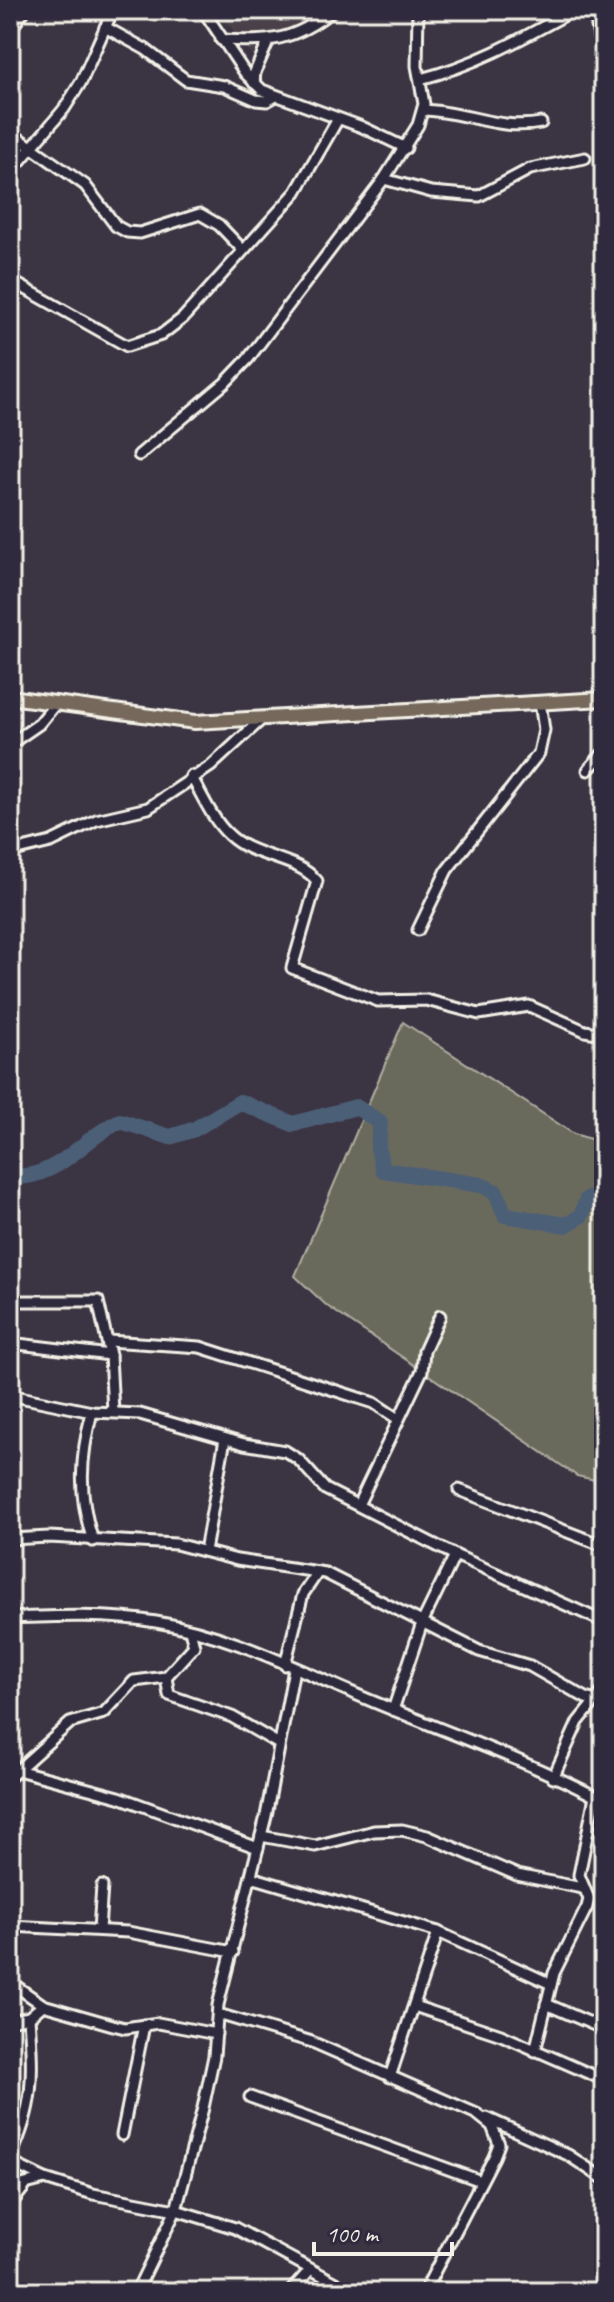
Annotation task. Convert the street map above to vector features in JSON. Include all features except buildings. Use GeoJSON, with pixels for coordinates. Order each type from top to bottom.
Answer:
{"type":"FeatureCollection","features":[{"type":"Feature","properties":{"kind":"main road"},"geometry":{"type":"LineString","coordinates":[[10,697],[195,722],[604,699]]}},
{"type":"Feature","properties":{"kind":"street"},"geometry":{"type":"LineString","coordinates":[[10,30],[25,10]]}},
{"type":"Feature","properties":{"kind":"street"},"geometry":{"type":"LineString","coordinates":[[10,173],[32,149],[81,82],[113,10]]}},
{"type":"Feature","properties":{"kind":"street"},"geometry":{"type":"LineString","coordinates":[[203,10],[221,40],[254,83],[276,96],[406,148]]}},
{"type":"Feature","properties":{"kind":"street"},"geometry":{"type":"LineString","coordinates":[[221,40],[268,42],[296,35],[333,10]]}},
{"type":"Feature","properties":{"kind":"street"},"geometry":{"type":"LineString","coordinates":[[139,455],[225,383],[248,359],[406,148],[423,110],[418,10]]}},
{"type":"Feature","properties":{"kind":"street"},"geometry":{"type":"LineString","coordinates":[[420,79],[452,71],[512,46],[574,10]]}},
{"type":"Feature","properties":{"kind":"street"},"geometry":{"type":"LineString","coordinates":[[594,10],[604,64]]}},
{"type":"Feature","properties":{"kind":"street"},"geometry":{"type":"LineString","coordinates":[[105,27],[145,49],[186,80],[224,86],[256,100],[267,101],[276,96]]}},
{"type":"Feature","properties":{"kind":"street"},"geometry":{"type":"LineString","coordinates":[[254,83],[255,72],[268,42]]}},
{"type":"Feature","properties":{"kind":"street"},"geometry":{"type":"LineString","coordinates":[[423,110],[454,112],[514,126],[541,123]]}},
{"type":"Feature","properties":{"kind":"street"},"geometry":{"type":"LineString","coordinates":[[10,280],[127,346],[161,335],[183,318],[296,192],[338,119]]}},
{"type":"Feature","properties":{"kind":"street"},"geometry":{"type":"LineString","coordinates":[[10,132],[85,185],[116,226],[127,232],[140,233],[200,214],[219,225],[243,250]]}},
{"type":"Feature","properties":{"kind":"street"},"geometry":{"type":"LineString","coordinates":[[384,179],[431,192],[479,196],[530,169],[585,158]]}},
{"type":"Feature","properties":{"kind":"street"},"geometry":{"type":"LineString","coordinates":[[10,744],[39,724],[57,702]]}},
{"type":"Feature","properties":{"kind":"street"},"geometry":{"type":"LineString","coordinates":[[418,930],[447,870],[539,753],[544,742],[540,702]]}},
{"type":"Feature","properties":{"kind":"street"},"geometry":{"type":"LineString","coordinates":[[10,852],[51,842],[96,820],[148,808],[191,776],[211,766],[263,718]]}},
{"type":"Feature","properties":{"kind":"street"},"geometry":{"type":"LineString","coordinates":[[588,770],[604,752]]}},
{"type":"Feature","properties":{"kind":"street"},"geometry":{"type":"LineString","coordinates":[[191,776],[226,833],[270,859],[303,868],[317,881],[292,968],[378,1001],[426,1000],[479,1014],[529,1006],[585,1031],[604,1034]]}},
{"type":"Feature","properties":{"kind":"street"},"geometry":{"type":"LineString","coordinates":[[10,1301],[95,1300],[100,1304],[110,1355],[113,1412]]}},
{"type":"Feature","properties":{"kind":"street"},"geometry":{"type":"LineString","coordinates":[[358,1505],[422,1371],[424,1351],[440,1316]]}},
{"type":"Feature","properties":{"kind":"street"},"geometry":{"type":"LineString","coordinates":[[108,1341],[209,1349],[374,1403],[398,1419]]}},
{"type":"Feature","properties":{"kind":"street"},"geometry":{"type":"LineString","coordinates":[[10,1343],[110,1355]]}},
{"type":"Feature","properties":{"kind":"street"},"geometry":{"type":"LineString","coordinates":[[10,1395],[92,1412],[113,1412],[167,1421],[225,1439],[290,1453],[319,1486],[455,1555],[604,1622]]}},
{"type":"Feature","properties":{"kind":"street"},"geometry":{"type":"LineString","coordinates":[[92,1412],[80,1474],[83,1503],[93,1541]]}},
{"type":"Feature","properties":{"kind":"street"},"geometry":{"type":"LineString","coordinates":[[205,1551],[225,1439]]}},
{"type":"Feature","properties":{"kind":"street"},"geometry":{"type":"LineString","coordinates":[[459,1490],[604,1546]]}},
{"type":"Feature","properties":{"kind":"street"},"geometry":{"type":"LineString","coordinates":[[10,1539],[49,1537],[176,1544],[237,1560],[336,1577],[479,1651],[530,1666],[600,1703]]}},
{"type":"Feature","properties":{"kind":"street"},"geometry":{"type":"LineString","coordinates":[[393,1710],[422,1623],[455,1555]]}},
{"type":"Feature","properties":{"kind":"street"},"geometry":{"type":"LineString","coordinates":[[139,2291],[176,2210],[203,2108],[218,2014],[261,1836],[279,1744],[303,1594],[318,1572]]}},
{"type":"Feature","properties":{"kind":"street"},"geometry":{"type":"LineString","coordinates":[[10,1618],[62,1616],[154,1622],[190,1630],[290,1667],[599,1799],[581,1860],[582,1888],[589,1899],[587,1907],[551,1984],[535,2051]]}},
{"type":"Feature","properties":{"kind":"street"},"geometry":{"type":"LineString","coordinates":[[10,1777],[14,1769],[70,1723],[104,1713],[130,1683],[166,1677],[194,1646],[190,1630]]}},
{"type":"Feature","properties":{"kind":"street"},"geometry":{"type":"LineString","coordinates":[[166,1677],[169,1695],[232,1717],[279,1744]]}},
{"type":"Feature","properties":{"kind":"street"},"geometry":{"type":"LineString","coordinates":[[553,1778],[578,1722],[600,1703],[604,1690]]}},
{"type":"Feature","properties":{"kind":"street"},"geometry":{"type":"LineString","coordinates":[[14,1769],[119,1797],[258,1848]]}},
{"type":"Feature","properties":{"kind":"street"},"geometry":{"type":"LineString","coordinates":[[261,1836],[315,1846],[374,1831],[402,1830],[427,1836],[517,1875],[582,1888]]}},
{"type":"Feature","properties":{"kind":"street"},"geometry":{"type":"LineString","coordinates":[[251,1877],[438,1932],[551,1984]]}},
{"type":"Feature","properties":{"kind":"street"},"geometry":{"type":"LineString","coordinates":[[99,1930],[102,1886]]}},
{"type":"Feature","properties":{"kind":"street"},"geometry":{"type":"LineString","coordinates":[[10,1926],[128,1932],[233,1952]]}},
{"type":"Feature","properties":{"kind":"street"},"geometry":{"type":"LineString","coordinates":[[390,2077],[438,1932]]}},
{"type":"Feature","properties":{"kind":"street"},"geometry":{"type":"LineString","coordinates":[[10,1982],[43,2005],[113,2025],[172,2024],[216,2034]]}},
{"type":"Feature","properties":{"kind":"street"},"geometry":{"type":"LineString","coordinates":[[546,2004],[604,2029]]}},
{"type":"Feature","properties":{"kind":"street"},"geometry":{"type":"LineString","coordinates":[[10,2021],[29,2017],[43,2005]]}},
{"type":"Feature","properties":{"kind":"street"},"geometry":{"type":"LineString","coordinates":[[414,2006],[501,2035],[604,2080]]}},
{"type":"Feature","properties":{"kind":"street"},"geometry":{"type":"LineString","coordinates":[[218,2014],[312,2042],[568,2155],[604,2179]]}},
{"type":"Feature","properties":{"kind":"street"},"geometry":{"type":"LineString","coordinates":[[29,2017],[31,2098],[10,2160],[45,2179],[93,2194],[176,2210],[235,2228],[309,2271],[353,2292]]}},
{"type":"Feature","properties":{"kind":"street"},"geometry":{"type":"LineString","coordinates":[[122,2135],[144,2025]]}},
{"type":"Feature","properties":{"kind":"street"},"geometry":{"type":"LineString","coordinates":[[250,2097],[481,2181]]}},
{"type":"Feature","properties":{"kind":"street"},"geometry":{"type":"LineString","coordinates":[[424,2292],[499,2144],[492,2126],[477,2114]]}},
{"type":"Feature","properties":{"kind":"street"},"geometry":{"type":"LineString","coordinates":[[10,2188],[45,2179]]}},
{"type":"Feature","properties":{"kind":"street"},"geometry":{"type":"LineString","coordinates":[[10,2205],[25,2186]]}},
{"type":"Feature","properties":{"kind":"street"},"geometry":{"type":"LineString","coordinates":[[290,2292],[309,2271]]}},
{"type":"Feature","properties":{"kind":"shaded area"},"geometry":{"type":"Polygon","coordinates":[[[217,10],[323,10],[257,61],[217,10]]]}},
{"type":"Feature","properties":{"kind":"green space"},"geometry":{"type":"Polygon","coordinates":[[[403,1022],[574,1134],[604,1143],[604,1482],[577,1476],[327,1306],[295,1276],[403,1022]]]}},
{"type":"Feature","properties":{"kind":"waterway"},"geometry":{"type":"LineString","coordinates":[[10,1177],[43,1172],[120,1121],[170,1137],[195,1129],[240,1102],[293,1124],[356,1107],[380,1122],[378,1149],[383,1170],[481,1185],[496,1192],[505,1215],[566,1225],[581,1216],[587,1199],[604,1195]]}}]}
